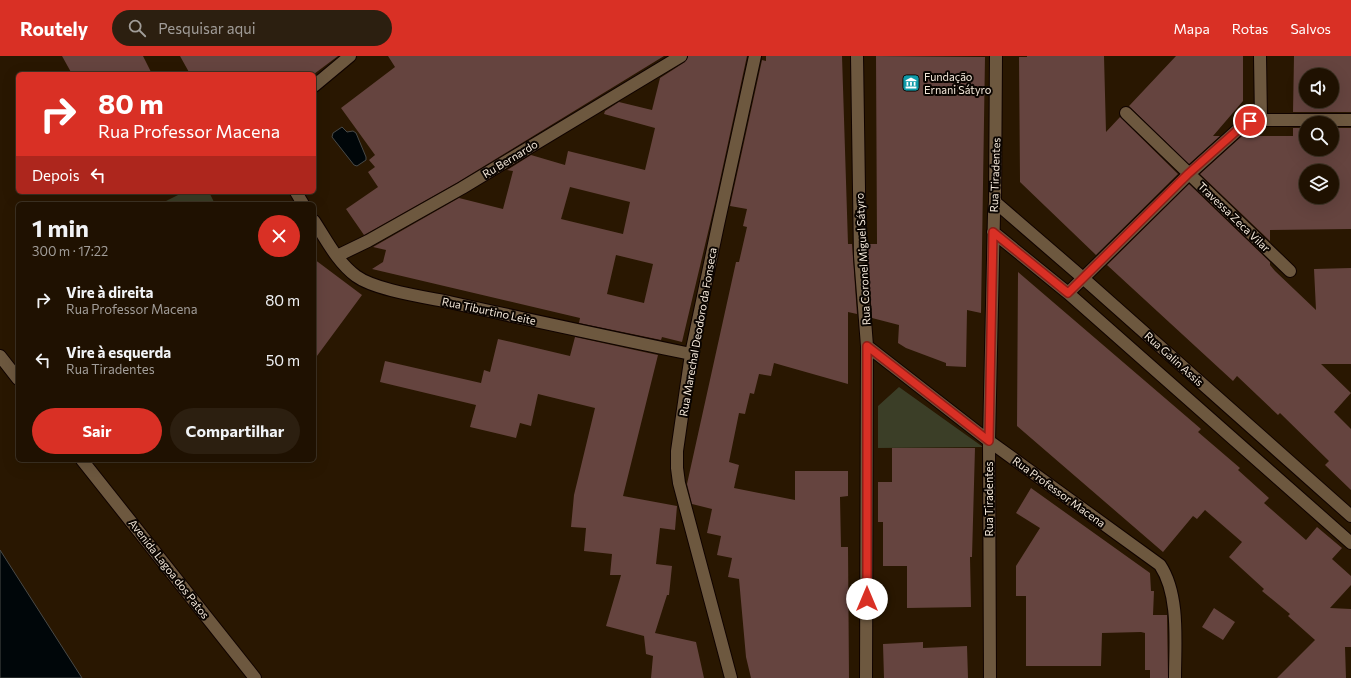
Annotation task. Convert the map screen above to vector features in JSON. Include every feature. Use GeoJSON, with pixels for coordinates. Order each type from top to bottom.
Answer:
{"type":"FeatureCollection","features":[{"type":"Feature","properties":{"kind":"street"},"geometry":{"type":"LineString","coordinates":[[316,84],[350,56]]}},
{"type":"Feature","properties":{"kind":"street","name":"Ru Bernardo"},"geometry":{"type":"LineString","coordinates":[[337,256],[368,242],[462,188],[680,56]]}},
{"type":"Feature","properties":{"kind":"street","name":"Rua Marechal Deodoro da Fonseca"},"geometry":{"type":"LineString","coordinates":[[731,678],[679,483],[677,451],[691,354],[755,56]]}},
{"type":"Feature","properties":{"kind":"street","name":"Rua Coronel Miguel Sátyro"},"geometry":{"type":"LineString","coordinates":[[857,56],[860,256],[867,346],[866,678]]}},
{"type":"Feature","properties":{"kind":"street","name":"Rua Tiradentes"},"geometry":{"type":"LineString","coordinates":[[990,678],[989,441],[993,232],[996,202],[996,56]]}},
{"type":"Feature","properties":{"kind":"street"},"geometry":{"type":"LineString","coordinates":[[1260,56],[1261,120]]}},
{"type":"Feature","properties":{"kind":"street","name":"Travessa Zeca Vilar"},"geometry":{"type":"LineString","coordinates":[[1126,113],[1290,271]]}},
{"type":"Feature","properties":{"kind":"street"},"geometry":{"type":"LineString","coordinates":[[1068,293],[1188,174],[1242,126],[1250,121],[1351,120]]}},
{"type":"Feature","properties":{"kind":"street","name":"Rua Galin Assis"},"geometry":{"type":"LineString","coordinates":[[996,202],[1351,516]]}},
{"type":"Feature","properties":{"kind":"street","name":"Rua Tiburtino Leite"},"geometry":{"type":"LineString","coordinates":[[316,223],[337,256],[356,276],[369,283],[385,288],[691,354]]}},
{"type":"Feature","properties":{"kind":"street","name":"Rua Galin Assis"},"geometry":{"type":"LineString","coordinates":[[993,232],[1068,293],[1351,543]]}},
{"type":"Feature","properties":{"kind":"street","name":"Rua Professor Macena"},"geometry":{"type":"LineString","coordinates":[[867,346],[989,441],[1160,565],[1168,580],[1174,614],[1175,678]]}},
{"type":"Feature","properties":{"kind":"street"},"geometry":{"type":"LineString","coordinates":[[0,356],[16,376]]}},
{"type":"Feature","properties":{"kind":"street","name":"Avenida Lagoa dos Patos"},"geometry":{"type":"LineString","coordinates":[[84,462],[255,678]]}},
{"type":"Feature","properties":{"kind":"green space"},"geometry":{"type":"Polygon","coordinates":[[[180,194],[210,194],[214,202],[164,202],[180,194]]]}},
{"type":"Feature","properties":{"kind":"green space"},"geometry":{"type":"Polygon","coordinates":[[[899,387],[983,447],[878,448],[878,406],[899,387]]]}},
{"type":"Feature","properties":{"kind":"shaded area"},"geometry":{"type":"Polygon","coordinates":[[[342,127],[347,132],[353,131],[356,133],[366,157],[366,160],[357,166],[354,165],[332,137],[333,133],[342,127]]]}},
{"type":"Feature","properties":{"kind":"shaded area"},"geometry":{"type":"Polygon","coordinates":[[[0,550],[82,678],[0,678],[0,550]]]}},
{"type":"Feature","properties":{"kind":"building"},"geometry":{"type":"Polygon","coordinates":[[[62,56],[143,56],[151,72],[71,72],[62,56]]]}},
{"type":"Feature","properties":{"kind":"building"},"geometry":{"type":"Polygon","coordinates":[[[180,56],[338,56],[316,72],[189,72],[180,56]]]}},
{"type":"Feature","properties":{"kind":"building"},"geometry":{"type":"Polygon","coordinates":[[[388,56],[664,56],[458,182],[364,235],[346,209],[378,187],[368,172],[375,167],[369,160],[375,155],[341,108],[395,67],[388,56]]]}},
{"type":"Feature","properties":{"kind":"building"},"geometry":{"type":"Polygon","coordinates":[[[688,56],[747,56],[715,203],[682,342],[662,337],[661,340],[579,323],[580,318],[372,269],[383,262],[386,250],[373,247],[459,198],[503,209],[513,171],[507,170],[531,155],[565,165],[568,151],[645,170],[655,128],[604,114],[605,111],[619,102],[652,110],[660,78],[685,62],[688,56]],[[570,187],[561,219],[623,234],[630,202],[570,187]],[[616,255],[607,294],[644,303],[653,264],[616,255]]]}},
{"type":"Feature","properties":{"kind":"building"},"geometry":{"type":"Polygon","coordinates":[[[766,56],[842,56],[848,244],[852,244],[857,314],[848,312],[848,384],[774,363],[771,376],[759,374],[754,394],[750,393],[745,414],[739,413],[729,462],[739,465],[734,488],[795,500],[795,471],[848,471],[848,496],[840,497],[841,547],[848,547],[849,678],[751,678],[746,657],[739,579],[728,577],[732,558],[717,555],[721,536],[707,533],[712,509],[692,504],[687,484],[736,262],[739,262],[747,227],[743,226],[747,209],[730,206],[762,60],[766,61],[766,56]]]}},
{"type":"Feature","properties":{"kind":"building"},"geometry":{"type":"Polygon","coordinates":[[[876,56],[985,57],[981,313],[967,310],[966,367],[946,366],[946,363],[906,348],[898,343],[899,325],[872,318],[867,244],[877,244],[876,56]]]}},
{"type":"Feature","properties":{"kind":"building"},"geometry":{"type":"Polygon","coordinates":[[[1104,56],[1106,132],[1120,117],[1178,174],[1096,255],[1020,182],[1019,57],[1104,56]]]}},
{"type":"Feature","properties":{"kind":"building"},"geometry":{"type":"Polygon","coordinates":[[[1176,56],[1243,56],[1243,101],[1213,136],[1220,136],[1189,164],[1129,106],[1176,56]]]}},
{"type":"Feature","properties":{"kind":"building"},"geometry":{"type":"Polygon","coordinates":[[[1294,56],[1351,56],[1351,112],[1293,112],[1294,56]]]}},
{"type":"Feature","properties":{"kind":"building"},"geometry":{"type":"Polygon","coordinates":[[[1293,128],[1299,128],[1299,156],[1339,156],[1339,128],[1351,128],[1351,229],[1270,230],[1270,241],[1200,174],[1242,136],[1293,136],[1293,128]]]}},
{"type":"Feature","properties":{"kind":"building"},"geometry":{"type":"Polygon","coordinates":[[[1189,184],[1270,262],[1270,265],[1275,271],[1316,310],[1314,269],[1351,268],[1351,364],[1321,364],[1351,393],[1334,412],[1351,429],[1351,490],[1325,465],[1329,461],[1280,413],[1278,415],[1237,376],[1233,381],[1107,265],[1189,184]]]}},
{"type":"Feature","properties":{"kind":"building"},"geometry":{"type":"Polygon","coordinates":[[[316,260],[362,295],[316,357],[316,260]]]}},
{"type":"Feature","properties":{"kind":"building"},"geometry":{"type":"Polygon","coordinates":[[[1018,272],[1201,429],[1198,432],[1240,468],[1238,470],[1269,498],[1264,503],[1306,540],[1317,527],[1342,548],[1332,559],[1351,576],[1351,585],[1330,608],[1351,609],[1351,647],[1345,647],[1346,678],[1277,678],[1315,640],[1288,616],[1290,614],[1262,591],[1264,589],[1229,557],[1242,542],[1205,510],[1197,519],[1193,516],[1163,552],[1017,426],[1018,272]]]}},
{"type":"Feature","properties":{"kind":"building"},"geometry":{"type":"Polygon","coordinates":[[[575,337],[658,355],[623,496],[677,506],[675,530],[660,528],[656,564],[672,566],[669,595],[667,595],[655,633],[696,642],[704,678],[651,678],[653,656],[646,654],[644,636],[606,626],[621,575],[610,575],[612,554],[584,551],[586,528],[571,527],[574,495],[595,408],[538,394],[531,426],[520,423],[516,438],[470,427],[476,405],[380,382],[385,361],[481,383],[484,370],[490,372],[498,339],[570,356],[575,337]]]}},
{"type":"Feature","properties":{"kind":"building"},"geometry":{"type":"Polygon","coordinates":[[[892,448],[975,448],[972,557],[970,557],[971,607],[907,608],[907,566],[883,566],[883,522],[878,522],[878,482],[892,482],[892,448]]]}},
{"type":"Feature","properties":{"kind":"building"},"geometry":{"type":"Polygon","coordinates":[[[1031,488],[1150,573],[1151,591],[1154,591],[1153,615],[1167,615],[1168,678],[1150,678],[1150,670],[1145,670],[1145,633],[1141,632],[1102,633],[1101,666],[1026,666],[1026,596],[1016,596],[1016,566],[1040,528],[1016,513],[1031,488]]]}},
{"type":"Feature","properties":{"kind":"building"},"geometry":{"type":"Polygon","coordinates":[[[1214,608],[1235,622],[1223,640],[1202,627],[1214,608]]]}},
{"type":"Feature","properties":{"kind":"building"},"geometry":{"type":"Polygon","coordinates":[[[923,642],[923,648],[967,646],[968,678],[884,678],[883,644],[923,642]]]}},
{"type":"Feature","properties":{"kind":"place","name":"Fundação Ernani Sátyro"},"geometry":{"type":"Point","coordinates":[911,83]}},
{"type":"Feature","properties":{"kind":"route"},"geometry":{"type":"LineString","coordinates":[[867,599],[867,346],[989,441],[993,232],[1068,293],[1188,174],[1242,126],[1250,121]]}}]}
